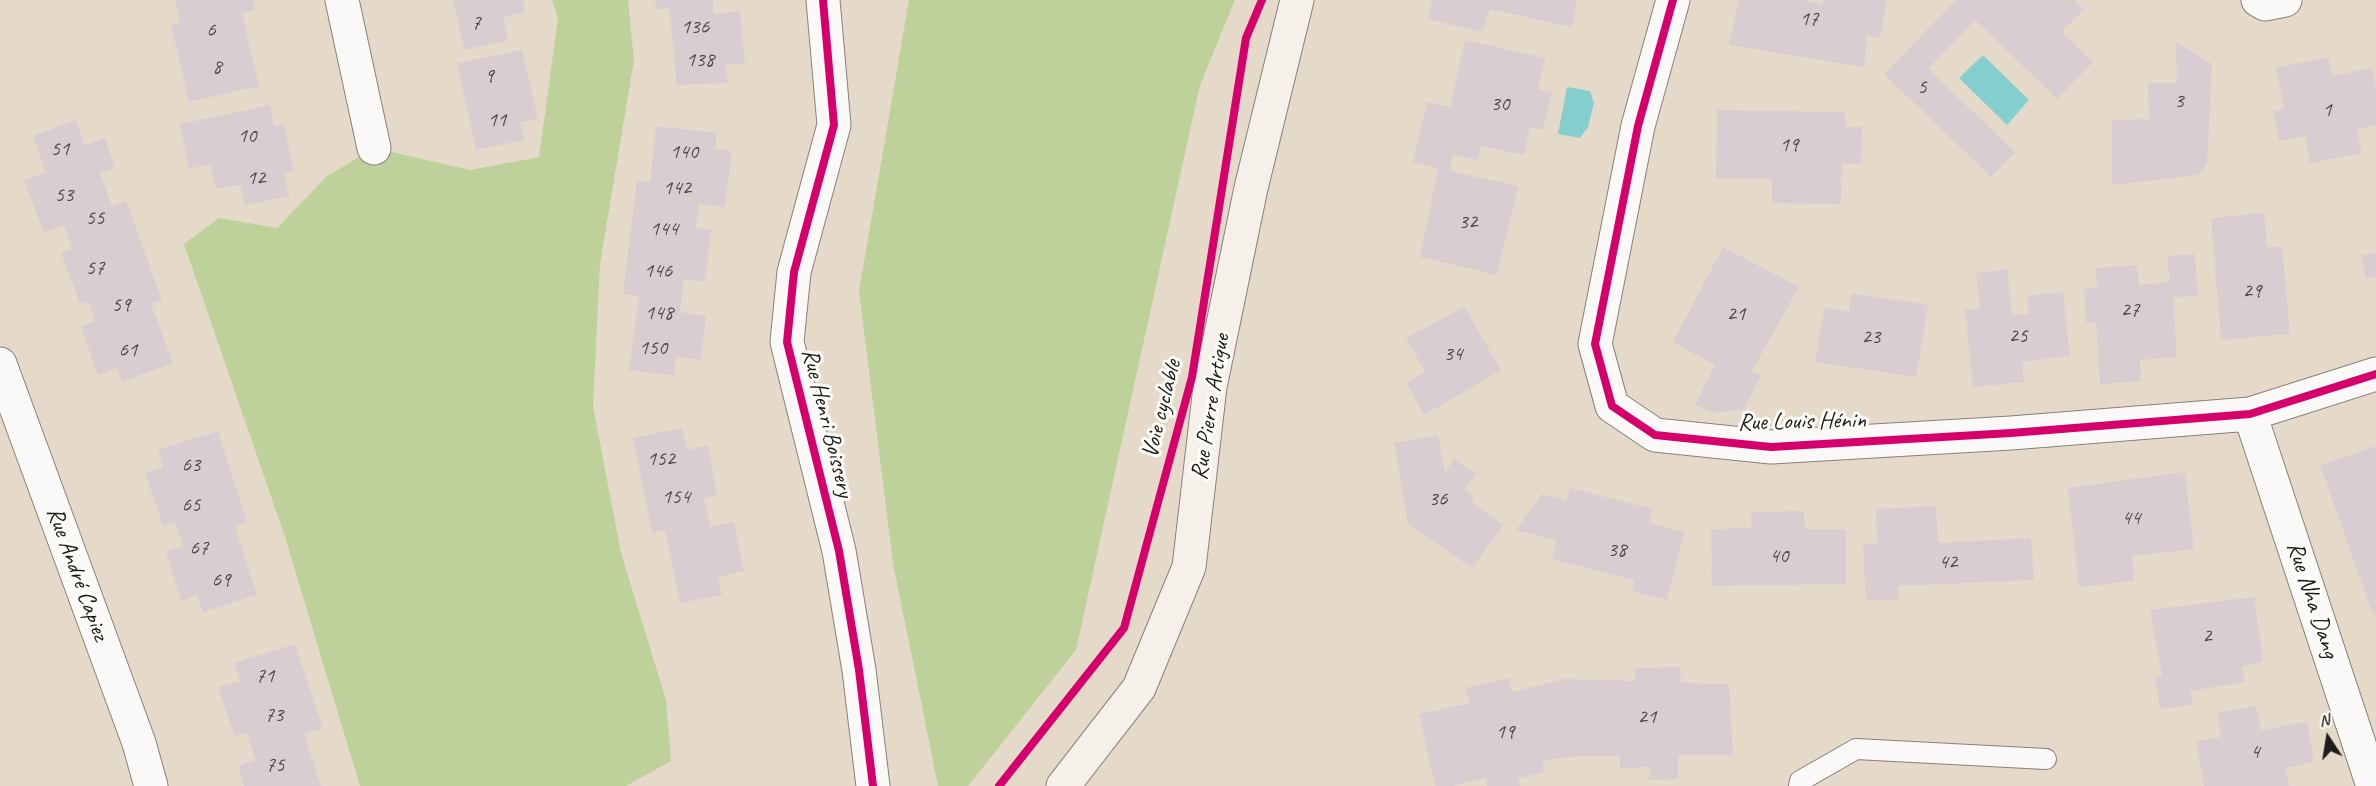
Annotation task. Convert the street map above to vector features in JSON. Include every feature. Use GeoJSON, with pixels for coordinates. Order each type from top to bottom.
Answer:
{"type":"FeatureCollection","features":[{"type":"Feature","properties":{"kind":"main road","name":"Rue Pierre Artigue"},"geometry":{"type":"LineString","coordinates":[[1063,786],[1139,688],[1189,567],[1210,387],[1251,188],[1296,0]]}},
{"type":"Feature","properties":{"kind":"street"},"geometry":{"type":"LineString","coordinates":[[342,0],[374,148]]}},
{"type":"Feature","properties":{"kind":"street","name":"Rue Henri Boissery"},"geometry":{"type":"LineString","coordinates":[[823,0],[834,125],[794,272],[787,342],[839,551],[859,670],[873,786]]}},
{"type":"Feature","properties":{"kind":"street","name":"Rue Louis Hénin"},"geometry":{"type":"LineString","coordinates":[[1673,0],[1638,126],[1595,344],[1612,406],[1655,435],[1771,447],[2011,434],[2250,414],[2376,375]]}},
{"type":"Feature","properties":{"kind":"street"},"geometry":{"type":"LineString","coordinates":[[2258,0],[2265,4],[2285,0]]}},
{"type":"Feature","properties":{"kind":"street","name":"Rue André Capiez"},"geometry":{"type":"LineString","coordinates":[[0,364],[139,743],[151,786]]}},
{"type":"Feature","properties":{"kind":"street","name":"Rue Nha Dang"},"geometry":{"type":"LineString","coordinates":[[2250,414],[2373,786]]}},
{"type":"Feature","properties":{"kind":"lane"},"geometry":{"type":"LineString","coordinates":[[1799,786],[1800,781],[1856,749],[2046,759]]}},
{"type":"Feature","properties":{"kind":"green space"},"geometry":{"type":"Polygon","coordinates":[[[552,0],[628,0],[634,60],[600,264],[593,406],[621,553],[666,700],[671,761],[626,786],[360,786],[285,537],[184,244],[219,218],[277,228],[327,176],[374,148],[470,170],[539,157],[558,18],[552,0]]]}},
{"type":"Feature","properties":{"kind":"green space"},"geometry":{"type":"Polygon","coordinates":[[[909,0],[1235,0],[1200,85],[1076,650],[968,786],[938,786],[893,563],[859,291],[909,0]]]}},
{"type":"Feature","properties":{"kind":"water"},"geometry":{"type":"Polygon","coordinates":[[[1983,55],[2029,100],[2007,125],[1959,78],[1983,55]]]}},
{"type":"Feature","properties":{"kind":"water"},"geometry":{"type":"Polygon","coordinates":[[[1567,87],[1590,91],[1594,103],[1588,127],[1580,138],[1558,134],[1567,87]]]}},
{"type":"Feature","properties":{"kind":"building"},"geometry":{"type":"Polygon","coordinates":[[[175,0],[253,0],[255,9],[242,13],[259,86],[189,102],[171,25],[180,23],[175,0]]]}},
{"type":"Feature","properties":{"kind":"building"},"geometry":{"type":"Polygon","coordinates":[[[453,0],[523,0],[525,12],[503,17],[508,40],[464,50],[453,0]]]}},
{"type":"Feature","properties":{"kind":"building"},"geometry":{"type":"Polygon","coordinates":[[[655,0],[713,0],[714,14],[740,11],[745,63],[725,65],[728,83],[677,85],[669,8],[656,10],[655,0]]]}},
{"type":"Feature","properties":{"kind":"building"},"geometry":{"type":"Polygon","coordinates":[[[1432,0],[1577,0],[1572,27],[1490,9],[1482,32],[1428,19],[1432,0]]]}},
{"type":"Feature","properties":{"kind":"building"},"geometry":{"type":"Polygon","coordinates":[[[1739,0],[1803,0],[1822,4],[1823,0],[1887,0],[1880,38],[1867,35],[1864,67],[1729,45],[1739,0]]]}},
{"type":"Feature","properties":{"kind":"building"},"geometry":{"type":"Polygon","coordinates":[[[1956,0],[2074,0],[2084,9],[2061,32],[2093,62],[2057,99],[1975,20],[1928,69],[2015,152],[1991,177],[1884,74],[1956,0]]]}},
{"type":"Feature","properties":{"kind":"building"},"geometry":{"type":"Polygon","coordinates":[[[1465,40],[1545,58],[1538,90],[1552,92],[1543,130],[1530,127],[1524,155],[1481,146],[1478,160],[1453,155],[1450,171],[1518,186],[1497,275],[1420,257],[1438,168],[1413,162],[1427,102],[1450,107],[1465,40]]]}},
{"type":"Feature","properties":{"kind":"building"},"geometry":{"type":"Polygon","coordinates":[[[2176,42],[2212,64],[2207,164],[2198,175],[2112,185],[2112,120],[2149,119],[2148,83],[2177,83],[2176,42]]]}},
{"type":"Feature","properties":{"kind":"building"},"geometry":{"type":"Polygon","coordinates":[[[522,50],[538,119],[520,122],[524,140],[476,150],[457,63],[522,50]]]}},
{"type":"Feature","properties":{"kind":"building"},"geometry":{"type":"Polygon","coordinates":[[[2328,57],[2332,76],[2372,68],[2376,90],[2376,125],[2357,129],[2362,153],[2310,163],[2305,136],[2279,141],[2273,111],[2284,109],[2276,68],[2328,57]]]}},
{"type":"Feature","properties":{"kind":"building"},"geometry":{"type":"Polygon","coordinates":[[[270,105],[274,126],[284,124],[294,171],[284,173],[289,196],[245,205],[240,185],[216,189],[210,164],[189,169],[180,124],[270,105]]]}},
{"type":"Feature","properties":{"kind":"building"},"geometry":{"type":"Polygon","coordinates":[[[1717,110],[1845,112],[1845,127],[1862,127],[1861,164],[1842,163],[1841,204],[1772,203],[1772,179],[1716,178],[1717,110]]]}},
{"type":"Feature","properties":{"kind":"building"},"geometry":{"type":"Polygon","coordinates":[[[76,120],[85,145],[105,138],[115,167],[100,173],[112,206],[126,201],[162,300],[151,304],[173,363],[122,382],[117,368],[98,375],[81,327],[95,321],[89,302],[80,304],[61,253],[72,249],[64,225],[44,233],[24,180],[46,172],[33,136],[76,120]]]}},
{"type":"Feature","properties":{"kind":"building"},"geometry":{"type":"Polygon","coordinates":[[[656,126],[717,133],[715,149],[732,151],[725,207],[699,204],[696,228],[711,230],[705,282],[684,279],[680,312],[706,316],[701,360],[676,357],[674,376],[629,370],[639,296],[623,294],[637,180],[650,182],[656,126]]]}},
{"type":"Feature","properties":{"kind":"building"},"geometry":{"type":"Polygon","coordinates":[[[2264,213],[2267,247],[2282,246],[2290,334],[2221,340],[2211,218],[2264,213]]]}},
{"type":"Feature","properties":{"kind":"building"},"geometry":{"type":"Polygon","coordinates":[[[1723,247],[1799,287],[1752,371],[1761,376],[1744,409],[1715,413],[1695,405],[1715,365],[1673,342],[1723,247]]]}},
{"type":"Feature","properties":{"kind":"building"},"geometry":{"type":"Polygon","coordinates":[[[2376,252],[2376,276],[2366,279],[2361,256],[2376,252]]]}},
{"type":"Feature","properties":{"kind":"building"},"geometry":{"type":"Polygon","coordinates":[[[2195,254],[2198,296],[2173,297],[2177,357],[2140,360],[2141,381],[2100,384],[2096,322],[2086,323],[2084,289],[2097,288],[2096,268],[2137,265],[2139,285],[2170,282],[2167,256],[2195,254]]]}},
{"type":"Feature","properties":{"kind":"building"},"geometry":{"type":"Polygon","coordinates":[[[2007,269],[2012,315],[2029,314],[2027,296],[2063,292],[2070,356],[2022,362],[2024,382],[1973,387],[1965,310],[1980,308],[1976,273],[2007,269]]]}},
{"type":"Feature","properties":{"kind":"building"},"geometry":{"type":"Polygon","coordinates":[[[1851,293],[1928,305],[1916,377],[1815,362],[1824,308],[1849,312],[1851,293]]]}},
{"type":"Feature","properties":{"kind":"building"},"geometry":{"type":"Polygon","coordinates":[[[1464,307],[1501,370],[1424,415],[1406,383],[1425,372],[1406,338],[1464,307]]]}},
{"type":"Feature","properties":{"kind":"building"},"geometry":{"type":"Polygon","coordinates":[[[682,428],[687,450],[708,445],[717,495],[704,498],[710,527],[734,522],[744,571],[718,577],[722,595],[680,603],[665,530],[652,533],[633,438],[682,428]]]}},
{"type":"Feature","properties":{"kind":"building"},"geometry":{"type":"Polygon","coordinates":[[[218,431],[247,522],[235,526],[257,595],[203,612],[197,595],[181,601],[166,552],[183,546],[175,522],[163,526],[145,473],[163,467],[158,450],[218,431]]]}},
{"type":"Feature","properties":{"kind":"building"},"geometry":{"type":"Polygon","coordinates":[[[1438,435],[1445,473],[1454,459],[1476,474],[1465,489],[1475,496],[1471,502],[1503,525],[1472,568],[1408,524],[1394,443],[1438,435]]]}},
{"type":"Feature","properties":{"kind":"building"},"geometry":{"type":"Polygon","coordinates":[[[2376,446],[2376,614],[2373,615],[2320,465],[2376,446]]]}},
{"type":"Feature","properties":{"kind":"building"},"geometry":{"type":"Polygon","coordinates":[[[2185,472],[2194,549],[2132,556],[2134,581],[2079,587],[2068,488],[2185,472]]]}},
{"type":"Feature","properties":{"kind":"building"},"geometry":{"type":"Polygon","coordinates":[[[1570,488],[1653,509],[1649,523],[1684,532],[1667,600],[1632,591],[1634,580],[1552,559],[1557,540],[1516,530],[1542,494],[1566,500],[1570,488]]]}},
{"type":"Feature","properties":{"kind":"building"},"geometry":{"type":"Polygon","coordinates":[[[1936,506],[1938,543],[2031,538],[2034,580],[1898,586],[1898,599],[1866,601],[1863,544],[1877,543],[1876,509],[1936,506]]]}},
{"type":"Feature","properties":{"kind":"building"},"geometry":{"type":"Polygon","coordinates":[[[1804,511],[1805,529],[1846,529],[1846,584],[1712,586],[1711,529],[1752,528],[1751,512],[1804,511]]]}},
{"type":"Feature","properties":{"kind":"building"},"geometry":{"type":"Polygon","coordinates":[[[2254,597],[2263,661],[2242,667],[2245,682],[2190,691],[2193,705],[2160,709],[2155,677],[2162,676],[2150,610],[2254,597]]]}},
{"type":"Feature","properties":{"kind":"building"},"geometry":{"type":"Polygon","coordinates":[[[295,644],[323,728],[304,734],[321,786],[244,786],[238,766],[256,760],[246,733],[235,737],[218,687],[240,681],[234,663],[295,644]]]}},
{"type":"Feature","properties":{"kind":"building"},"geometry":{"type":"Polygon","coordinates":[[[1680,667],[1681,683],[1729,684],[1733,755],[1678,755],[1678,779],[1649,780],[1650,767],[1620,768],[1620,756],[1577,756],[1543,761],[1544,772],[1518,779],[1520,786],[1487,786],[1486,778],[1452,786],[1435,786],[1419,714],[1470,703],[1465,688],[1508,678],[1513,692],[1564,679],[1635,681],[1635,668],[1680,667]]]}},
{"type":"Feature","properties":{"kind":"building"},"geometry":{"type":"Polygon","coordinates":[[[2256,706],[2261,730],[2307,722],[2314,762],[2286,768],[2289,786],[2204,786],[2196,741],[2221,737],[2217,713],[2256,706]]]}},
{"type":"Feature","properties":{"kind":"cycle path"},"geometry":{"type":"LineString","coordinates":[[823,0],[834,125],[794,272],[787,342],[839,551],[859,670],[873,786]]}},
{"type":"Feature","properties":{"kind":"cycle path","name":"Voie cyclable"},"geometry":{"type":"LineString","coordinates":[[999,786],[1124,628],[1192,377],[1246,38],[1262,0]]}},
{"type":"Feature","properties":{"kind":"cycle path"},"geometry":{"type":"LineString","coordinates":[[1673,0],[1638,126],[1595,344],[1612,406],[1655,435],[1771,447],[2011,433],[2250,414],[2376,374]]}}]}
